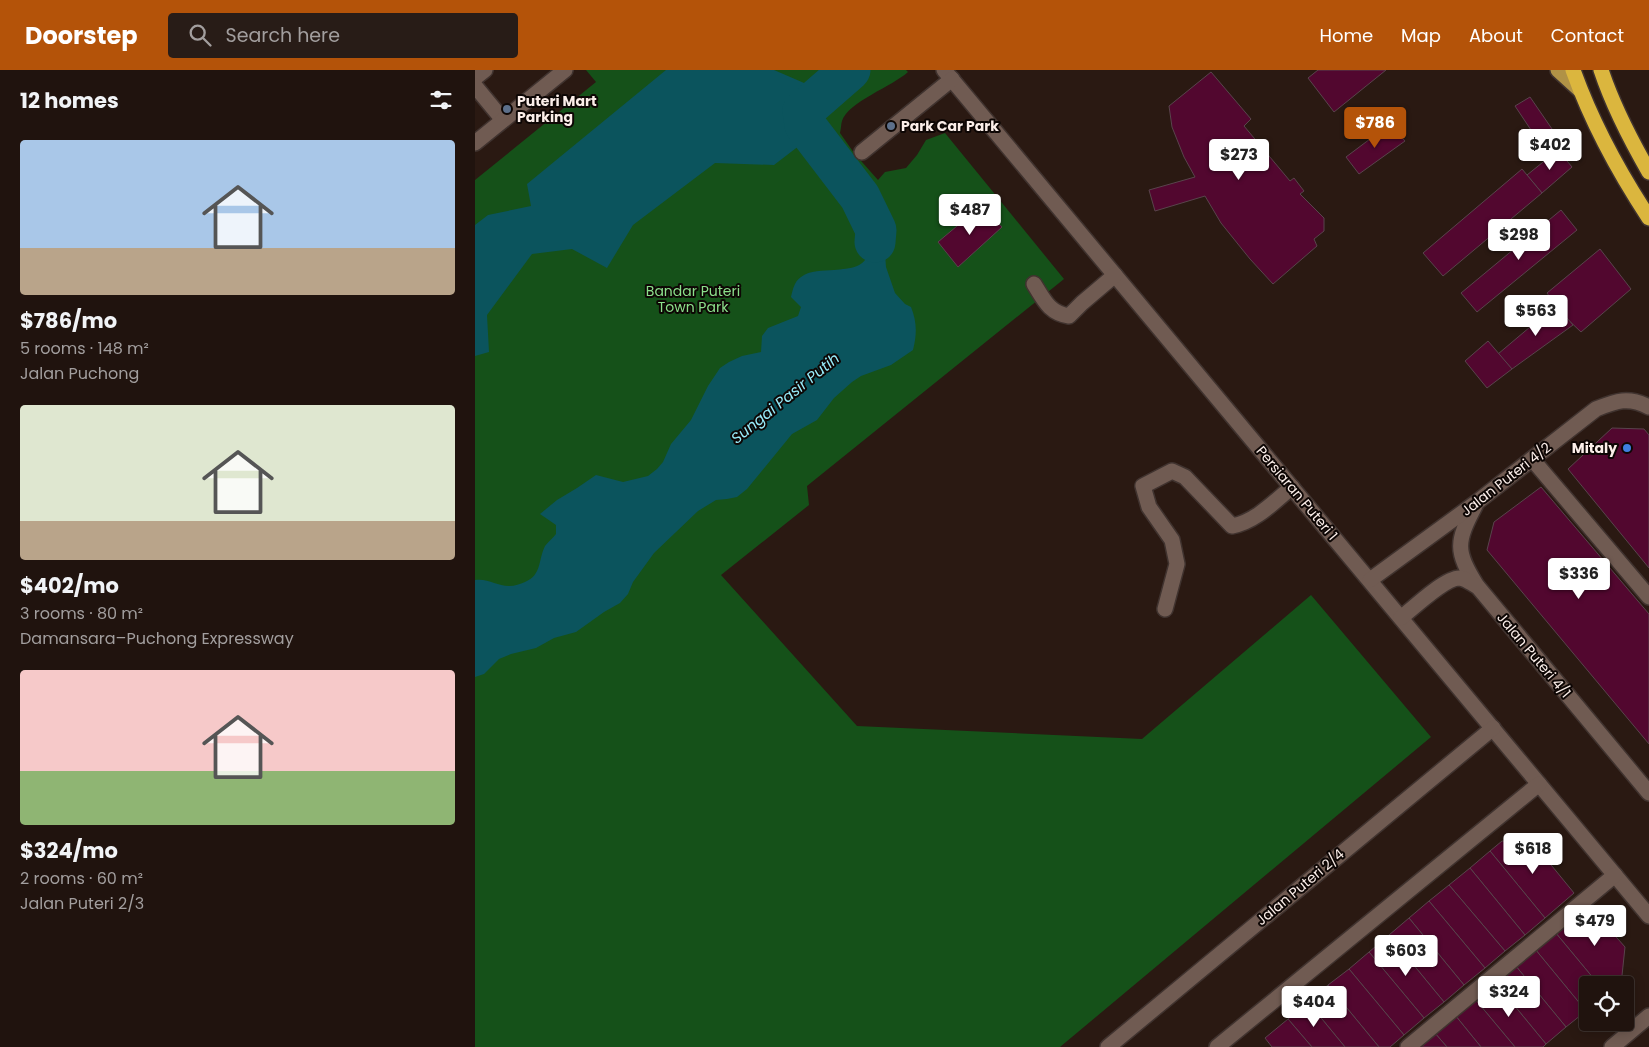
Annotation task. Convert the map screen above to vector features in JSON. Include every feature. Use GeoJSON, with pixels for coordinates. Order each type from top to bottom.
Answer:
{"type":"FeatureCollection","features":[{"type":"Feature","properties":{"kind":"highway"},"geometry":{"type":"LineString","coordinates":[[1601,70],[1619,116],[1649,172]]}},
{"type":"Feature","properties":{"kind":"highway"},"geometry":{"type":"LineString","coordinates":[[1561,71],[1580,90],[1601,137],[1629,188],[1649,218]]}},
{"type":"Feature","properties":{"kind":"street"},"geometry":{"type":"LineString","coordinates":[[475,78],[485,70]]}},
{"type":"Feature","properties":{"kind":"street"},"geometry":{"type":"LineString","coordinates":[[475,143],[565,70]]}},
{"type":"Feature","properties":{"kind":"street"},"geometry":{"type":"LineString","coordinates":[[862,152],[948,74]]}},
{"type":"Feature","properties":{"kind":"street","name":"Persiaran Puteri 1"},"geometry":{"type":"LineString","coordinates":[[948,74],[1649,916]]}},
{"type":"Feature","properties":{"kind":"street"},"geometry":{"type":"LineString","coordinates":[[475,86],[503,120]]}},
{"type":"Feature","properties":{"kind":"street"},"geometry":{"type":"LineString","coordinates":[[1034,284],[1049,307],[1058,314],[1069,316],[1081,303],[1115,275]]}},
{"type":"Feature","properties":{"kind":"street","name":"Jalan Puteri 4/2"},"geometry":{"type":"LineString","coordinates":[[1370,580],[1477,502],[1596,409],[1627,399],[1640,402],[1649,407]]}},
{"type":"Feature","properties":{"kind":"street"},"geometry":{"type":"LineString","coordinates":[[1532,459],[1649,597]]}},
{"type":"Feature","properties":{"kind":"street"},"geometry":{"type":"LineString","coordinates":[[1165,609],[1177,564],[1172,540],[1149,507],[1143,486],[1172,471],[1185,477],[1232,526],[1249,521],[1292,487]]}},
{"type":"Feature","properties":{"kind":"street","name":"Jalan Puteri 4/1"},"geometry":{"type":"LineString","coordinates":[[1477,502],[1462,535],[1460,550],[1464,566],[1477,587],[1649,793]]}},
{"type":"Feature","properties":{"kind":"street"},"geometry":{"type":"LineString","coordinates":[[1401,618],[1449,581],[1459,578],[1477,587]]}},
{"type":"Feature","properties":{"kind":"street","name":"Jalan Puteri 2/4"},"geometry":{"type":"LineString","coordinates":[[1108,1047],[1493,728]]}},
{"type":"Feature","properties":{"kind":"street"},"geometry":{"type":"LineString","coordinates":[[1217,1047],[1539,784]]}},
{"type":"Feature","properties":{"kind":"street"},"geometry":{"type":"LineString","coordinates":[[1408,1047],[1615,876]]}},
{"type":"Feature","properties":{"kind":"street"},"geometry":{"type":"LineString","coordinates":[[1612,1047],[1649,1016]]}},
{"type":"Feature","properties":{"kind":"green space","name":"Bandar Puteri Town Park"},"geometry":{"type":"Polygon","coordinates":[[[586,70],[906,70],[908,72],[853,107],[846,114],[842,121],[840,133],[854,153],[878,180],[885,172],[906,168],[926,140],[945,133],[1064,279],[807,486],[809,505],[721,575],[857,726],[1142,739],[1311,595],[1431,737],[1060,1047],[475,1047],[475,180],[596,82],[586,70]]]}},
{"type":"Feature","properties":{"kind":"water"},"geometry":{"type":"Polygon","coordinates":[[[666,70],[774,70],[818,89],[839,70],[869,70],[818,115],[843,160],[829,171],[804,142],[774,165],[715,163],[633,225],[607,268],[572,249],[532,254],[487,315],[489,352],[475,356],[475,225],[488,215],[531,206],[527,184],[666,70]]]}},
{"type":"Feature","properties":{"kind":"water"},"geometry":{"type":"Polygon","coordinates":[[[862,185],[872,195],[878,209],[883,227],[886,267],[895,293],[905,304],[911,307],[913,312],[916,328],[913,350],[891,365],[861,376],[852,382],[834,398],[817,420],[792,434],[747,489],[737,497],[716,500],[698,511],[654,553],[633,582],[628,594],[620,603],[576,632],[554,638],[536,648],[499,659],[484,674],[475,677],[475,580],[513,586],[530,579],[539,567],[545,546],[556,534],[556,525],[540,514],[557,500],[596,475],[623,482],[648,476],[657,469],[663,462],[671,444],[691,420],[708,386],[720,368],[742,356],[761,352],[762,336],[768,328],[798,316],[801,307],[791,297],[797,281],[812,272],[846,269],[857,266],[865,260],[869,242],[867,231],[850,193],[862,185]]]}},
{"type":"Feature","properties":{"kind":"building"},"geometry":{"type":"Polygon","coordinates":[[[1318,70],[1386,70],[1334,112],[1308,78],[1318,70]]]}},
{"type":"Feature","properties":{"kind":"building"},"geometry":{"type":"Polygon","coordinates":[[[1211,72],[1251,119],[1244,126],[1290,181],[1294,178],[1304,191],[1300,194],[1324,218],[1324,231],[1314,239],[1317,246],[1273,284],[1221,223],[1205,196],[1155,211],[1149,190],[1195,177],[1184,157],[1172,127],[1169,106],[1211,72]]]}},
{"type":"Feature","properties":{"kind":"building"},"geometry":{"type":"Polygon","coordinates":[[[1530,97],[1561,142],[1547,154],[1515,106],[1530,97]]]}},
{"type":"Feature","properties":{"kind":"building"},"geometry":{"type":"Polygon","coordinates":[[[1390,124],[1405,141],[1359,174],[1346,157],[1390,124]]]}},
{"type":"Feature","properties":{"kind":"building"},"geometry":{"type":"Polygon","coordinates":[[[1558,150],[1572,167],[1542,193],[1527,175],[1558,150]]]}},
{"type":"Feature","properties":{"kind":"building"},"geometry":{"type":"Polygon","coordinates":[[[1522,169],[1542,193],[1443,276],[1423,253],[1522,169]]]}},
{"type":"Feature","properties":{"kind":"building"},"geometry":{"type":"Polygon","coordinates":[[[982,205],[1002,227],[958,267],[938,242],[982,205]]]}},
{"type":"Feature","properties":{"kind":"building"},"geometry":{"type":"Polygon","coordinates":[[[1561,210],[1577,230],[1477,312],[1461,293],[1561,210]]]}},
{"type":"Feature","properties":{"kind":"building"},"geometry":{"type":"Polygon","coordinates":[[[1600,249],[1631,289],[1581,332],[1562,314],[1547,293],[1600,249]]]}},
{"type":"Feature","properties":{"kind":"building"},"geometry":{"type":"Polygon","coordinates":[[[1556,305],[1573,325],[1512,369],[1498,354],[1556,305]]]}},
{"type":"Feature","properties":{"kind":"building"},"geometry":{"type":"Polygon","coordinates":[[[1488,341],[1512,369],[1487,388],[1465,361],[1488,341]]]}},
{"type":"Feature","properties":{"kind":"building"},"geometry":{"type":"Polygon","coordinates":[[[1612,428],[1644,429],[1649,435],[1649,568],[1568,469],[1612,428]]]}},
{"type":"Feature","properties":{"kind":"building"},"geometry":{"type":"Polygon","coordinates":[[[1541,487],[1649,614],[1649,744],[1487,550],[1494,522],[1541,487]]]}},
{"type":"Feature","properties":{"kind":"building"},"geometry":{"type":"Polygon","coordinates":[[[1502,841],[1534,844],[1574,893],[1545,918],[1490,851],[1502,841]]]}},
{"type":"Feature","properties":{"kind":"building"},"geometry":{"type":"Polygon","coordinates":[[[1490,851],[1545,918],[1525,935],[1470,868],[1490,851]]]}},
{"type":"Feature","properties":{"kind":"building"},"geometry":{"type":"Polygon","coordinates":[[[1470,868],[1525,935],[1505,951],[1449,885],[1470,868]]]}},
{"type":"Feature","properties":{"kind":"building"},"geometry":{"type":"Polygon","coordinates":[[[1449,885],[1505,951],[1485,968],[1429,901],[1449,885]]]}},
{"type":"Feature","properties":{"kind":"building"},"geometry":{"type":"Polygon","coordinates":[[[1429,901],[1485,968],[1464,985],[1409,918],[1429,901]]]}},
{"type":"Feature","properties":{"kind":"building"},"geometry":{"type":"Polygon","coordinates":[[[1588,905],[1625,947],[1622,976],[1592,976],[1555,932],[1588,905]]]}},
{"type":"Feature","properties":{"kind":"building"},"geometry":{"type":"Polygon","coordinates":[[[1409,918],[1464,985],[1444,1002],[1389,935],[1409,918]]]}},
{"type":"Feature","properties":{"kind":"building"},"geometry":{"type":"Polygon","coordinates":[[[1555,932],[1592,976],[1579,976],[1579,1002],[1535,949],[1555,932]]]}},
{"type":"Feature","properties":{"kind":"building"},"geometry":{"type":"Polygon","coordinates":[[[1389,935],[1444,1002],[1424,1018],[1369,952],[1389,935]]]}},
{"type":"Feature","properties":{"kind":"building"},"geometry":{"type":"Polygon","coordinates":[[[1535,949],[1579,1002],[1579,1017],[1566,1027],[1515,965],[1535,949]]]}},
{"type":"Feature","properties":{"kind":"building"},"geometry":{"type":"Polygon","coordinates":[[[1369,952],[1424,1018],[1404,1035],[1349,969],[1369,952]]]}},
{"type":"Feature","properties":{"kind":"building"},"geometry":{"type":"Polygon","coordinates":[[[1515,965],[1566,1027],[1546,1044],[1495,982],[1515,965]]]}},
{"type":"Feature","properties":{"kind":"building"},"geometry":{"type":"Polygon","coordinates":[[[1349,969],[1404,1035],[1390,1047],[1379,1047],[1328,985],[1349,969]]]}},
{"type":"Feature","properties":{"kind":"building"},"geometry":{"type":"Polygon","coordinates":[[[1495,982],[1546,1044],[1543,1047],[1515,1047],[1475,999],[1495,982]]]}},
{"type":"Feature","properties":{"kind":"building"},"geometry":{"type":"Polygon","coordinates":[[[1328,985],[1379,1047],[1345,1047],[1308,1002],[1328,985]]]}},
{"type":"Feature","properties":{"kind":"building"},"geometry":{"type":"Polygon","coordinates":[[[1475,999],[1515,1047],[1481,1047],[1455,1015],[1475,999]]]}},
{"type":"Feature","properties":{"kind":"building"},"geometry":{"type":"Polygon","coordinates":[[[1308,1002],[1345,1047],[1312,1047],[1288,1019],[1308,1002]]]}},
{"type":"Feature","properties":{"kind":"building"},"geometry":{"type":"Polygon","coordinates":[[[1455,1015],[1481,1047],[1447,1047],[1434,1032],[1455,1015]]]}},
{"type":"Feature","properties":{"kind":"building"},"geometry":{"type":"Polygon","coordinates":[[[1288,1019],[1312,1047],[1272,1047],[1265,1038],[1288,1019]]]}},
{"type":"Feature","properties":{"kind":"building"},"geometry":{"type":"Polygon","coordinates":[[[1434,1032],[1447,1047],[1417,1047],[1434,1032]]]}},
{"type":"Feature","properties":{"kind":"waterway","name":"Sungai Pasir Putih"},"geometry":{"type":"LineString","coordinates":[[850,70],[803,111],[805,125],[860,197],[876,230],[875,242]]}},
{"type":"Feature","properties":{"kind":"place","name":"Puteri Mart Parking"},"geometry":{"type":"Point","coordinates":[507,109]}},
{"type":"Feature","properties":{"kind":"place","name":"Park Car Park"},"geometry":{"type":"Point","coordinates":[891,126]}},
{"type":"Feature","properties":{"kind":"place","name":"Mitaly"},"geometry":{"type":"Point","coordinates":[1627,448]}}]}
